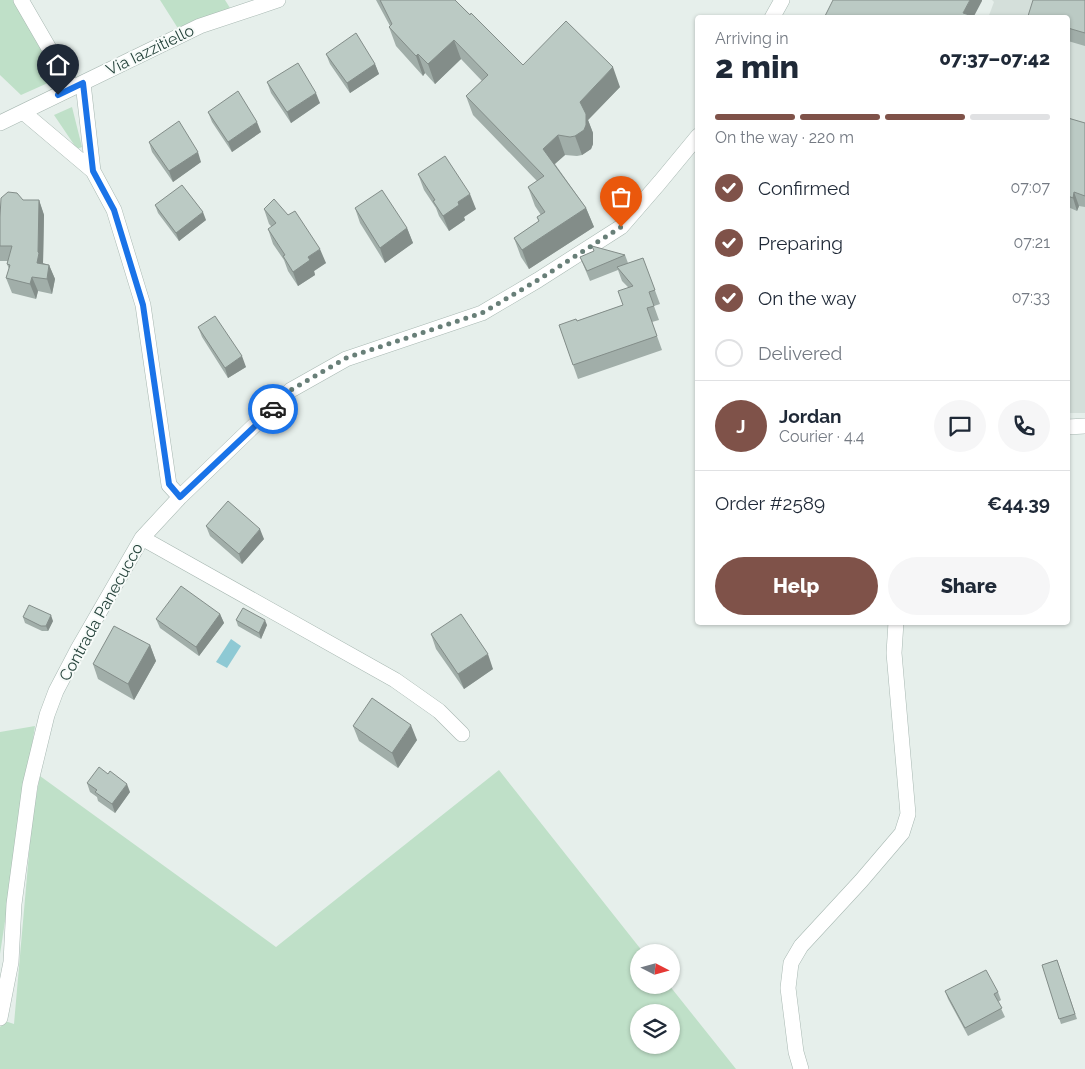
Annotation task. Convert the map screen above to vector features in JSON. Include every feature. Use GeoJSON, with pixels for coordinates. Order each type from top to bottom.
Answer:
{"type":"FeatureCollection","features":[{"type":"Feature","properties":{"kind":"street"},"geometry":{"type":"LineString","coordinates":[[21,0],[78,85],[93,171],[114,210],[143,305],[169,484],[180,497]]}},
{"type":"Feature","properties":{"kind":"street","name":"Via Iazzitiello"},"geometry":{"type":"LineString","coordinates":[[0,123],[200,26],[278,0]]}},
{"type":"Feature","properties":{"kind":"street"},"geometry":{"type":"LineString","coordinates":[[774,15],[782,0]]}},
{"type":"Feature","properties":{"kind":"street"},"geometry":{"type":"LineString","coordinates":[[23,112],[93,171]]}},
{"type":"Feature","properties":{"kind":"street","name":"Contrada Panecucco"},"geometry":{"type":"LineString","coordinates":[[0,1018],[11,962],[14,904],[29,794],[47,715],[56,691],[82,642],[142,538],[180,497],[291,390],[346,358],[482,313],[538,280],[621,227],[695,140]]}},
{"type":"Feature","properties":{"kind":"street"},"geometry":{"type":"LineString","coordinates":[[1070,427],[1085,426]]}},
{"type":"Feature","properties":{"kind":"street"},"geometry":{"type":"LineString","coordinates":[[142,538],[394,680],[439,711],[462,734]]}},
{"type":"Feature","properties":{"kind":"street"},"geometry":{"type":"LineString","coordinates":[[801,1069],[796,1052],[788,988],[791,963],[801,946],[902,833],[908,814],[894,653],[896,625]]}},
{"type":"Feature","properties":{"kind":"shaded area"},"geometry":{"type":"Polygon","coordinates":[[[992,0],[1085,0],[1085,413],[1070,413],[1070,15],[989,15],[994,2],[992,0]]]}},
{"type":"Feature","properties":{"kind":"green space"},"geometry":{"type":"Polygon","coordinates":[[[0,0],[16,0],[59,78],[21,95],[0,75],[0,0]]]}},
{"type":"Feature","properties":{"kind":"green space"},"geometry":{"type":"Polygon","coordinates":[[[160,0],[225,0],[230,8],[179,30],[160,0]]]}},
{"type":"Feature","properties":{"kind":"green space"},"geometry":{"type":"Polygon","coordinates":[[[72,107],[82,147],[77,149],[54,115],[72,107]]]}},
{"type":"Feature","properties":{"kind":"green space"},"geometry":{"type":"Polygon","coordinates":[[[35,726],[0,954],[0,732],[35,726]]]}},
{"type":"Feature","properties":{"kind":"green space"},"geometry":{"type":"Polygon","coordinates":[[[499,770],[637,944],[630,944],[630,994],[676,994],[736,1069],[0,1069],[0,1027],[5,1021],[14,1024],[32,819],[40,776],[276,947],[499,770]]]}},
{"type":"Feature","properties":{"kind":"water"},"geometry":{"type":"Polygon","coordinates":[[[231,639],[241,646],[227,668],[216,662],[231,639]]]}},
{"type":"Feature","properties":{"kind":"building"},"geometry":{"type":"Polygon","coordinates":[[[380,0],[455,0],[470,15],[471,13],[523,65],[566,21],[613,67],[580,102],[586,114],[584,130],[570,137],[558,135],[543,149],[586,208],[522,250],[514,238],[539,221],[537,217],[545,212],[528,187],[544,176],[466,96],[488,75],[454,40],[428,64],[418,54],[416,56],[389,27],[392,24],[380,0]]]}},
{"type":"Feature","properties":{"kind":"building"},"geometry":{"type":"Polygon","coordinates":[[[833,0],[970,0],[963,13],[969,15],[826,15],[833,0]]]}},
{"type":"Feature","properties":{"kind":"building"},"geometry":{"type":"Polygon","coordinates":[[[1033,0],[1085,0],[1085,33],[1070,29],[1070,15],[1028,15],[1033,0]]]}},
{"type":"Feature","properties":{"kind":"building"},"geometry":{"type":"Polygon","coordinates":[[[356,33],[375,64],[347,83],[326,54],[356,33]]]}},
{"type":"Feature","properties":{"kind":"building"},"geometry":{"type":"Polygon","coordinates":[[[298,63],[316,93],[287,112],[267,82],[298,63]]]}},
{"type":"Feature","properties":{"kind":"building"},"geometry":{"type":"Polygon","coordinates":[[[238,91],[257,122],[228,142],[208,112],[238,91]]]}},
{"type":"Feature","properties":{"kind":"building"},"geometry":{"type":"Polygon","coordinates":[[[1070,119],[1085,123],[1085,196],[1074,192],[1073,198],[1070,197],[1070,119]]]}},
{"type":"Feature","properties":{"kind":"building"},"geometry":{"type":"Polygon","coordinates":[[[179,121],[198,152],[169,171],[149,142],[179,121]]]}},
{"type":"Feature","properties":{"kind":"building"},"geometry":{"type":"Polygon","coordinates":[[[445,156],[470,194],[458,202],[459,205],[443,216],[418,174],[445,156]]]}},
{"type":"Feature","properties":{"kind":"building"},"geometry":{"type":"Polygon","coordinates":[[[182,185],[203,212],[176,233],[155,205],[182,185]]]}},
{"type":"Feature","properties":{"kind":"building"},"geometry":{"type":"Polygon","coordinates":[[[382,190],[407,228],[380,248],[355,208],[382,190]]]}},
{"type":"Feature","properties":{"kind":"building"},"geometry":{"type":"Polygon","coordinates":[[[8,192],[17,193],[23,200],[39,200],[39,253],[37,263],[49,265],[47,279],[32,277],[30,284],[6,278],[10,265],[7,264],[12,246],[0,246],[0,217],[1,198],[8,192]]]}},
{"type":"Feature","properties":{"kind":"building"},"geometry":{"type":"Polygon","coordinates":[[[274,199],[288,215],[295,211],[320,249],[308,257],[310,260],[293,272],[283,256],[285,255],[268,229],[276,223],[264,209],[274,199]]]}},
{"type":"Feature","properties":{"kind":"building"},"geometry":{"type":"Polygon","coordinates":[[[592,246],[625,255],[587,271],[580,257],[594,251],[592,246]]]}},
{"type":"Feature","properties":{"kind":"building"},"geometry":{"type":"Polygon","coordinates":[[[643,258],[655,290],[649,292],[654,306],[647,308],[657,336],[573,365],[559,325],[576,319],[577,321],[623,305],[618,291],[633,286],[617,267],[643,258]]]}},
{"type":"Feature","properties":{"kind":"building"},"geometry":{"type":"Polygon","coordinates":[[[215,316],[242,356],[225,368],[198,327],[215,316]]]}},
{"type":"Feature","properties":{"kind":"building"},"geometry":{"type":"Polygon","coordinates":[[[228,501],[260,529],[239,554],[206,526],[228,501]]]}},
{"type":"Feature","properties":{"kind":"building"},"geometry":{"type":"Polygon","coordinates":[[[181,586],[220,614],[196,647],[156,619],[181,586]]]}},
{"type":"Feature","properties":{"kind":"building"},"geometry":{"type":"Polygon","coordinates":[[[29,605],[51,615],[46,626],[41,626],[23,617],[29,605]]]}},
{"type":"Feature","properties":{"kind":"building"},"geometry":{"type":"Polygon","coordinates":[[[243,608],[265,620],[259,633],[236,620],[243,608]]]}},
{"type":"Feature","properties":{"kind":"building"},"geometry":{"type":"Polygon","coordinates":[[[461,614],[488,654],[458,674],[431,634],[461,614]]]}},
{"type":"Feature","properties":{"kind":"building"},"geometry":{"type":"Polygon","coordinates":[[[114,626],[150,645],[128,684],[93,664],[114,626]]]}},
{"type":"Feature","properties":{"kind":"building"},"geometry":{"type":"Polygon","coordinates":[[[372,698],[411,725],[392,753],[353,726],[372,698]]]}},
{"type":"Feature","properties":{"kind":"building"},"geometry":{"type":"Polygon","coordinates":[[[99,767],[108,774],[110,771],[127,784],[112,804],[95,792],[97,790],[87,783],[99,767]]]}},
{"type":"Feature","properties":{"kind":"building"},"geometry":{"type":"Polygon","coordinates":[[[1057,960],[1075,1014],[1059,1019],[1042,965],[1057,960]]]}},
{"type":"Feature","properties":{"kind":"building"},"geometry":{"type":"Polygon","coordinates":[[[986,970],[998,992],[994,994],[1002,1008],[965,1028],[945,991],[986,970]]]}},
{"type":"Feature","properties":{"kind":"way so far"},"geometry":{"type":"LineString","coordinates":[[273,409],[291,390],[346,358],[482,313],[621,227]]}},
{"type":"Feature","properties":{"kind":"route"},"geometry":{"type":"LineString","coordinates":[[58,95],[83,83],[93,171],[114,210],[143,305],[169,484],[180,497],[273,409]]}}]}
